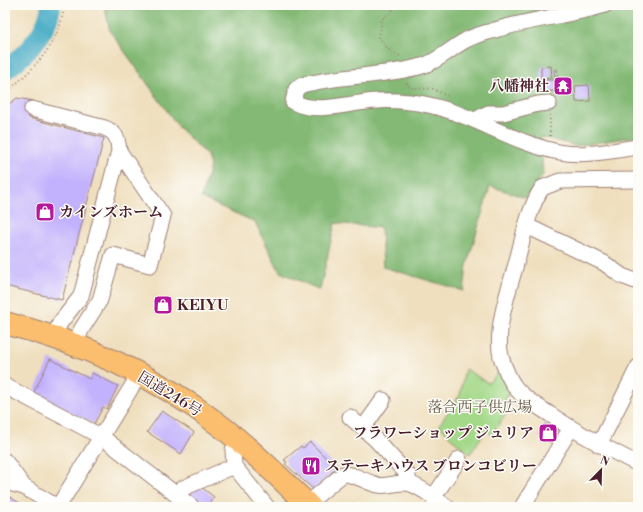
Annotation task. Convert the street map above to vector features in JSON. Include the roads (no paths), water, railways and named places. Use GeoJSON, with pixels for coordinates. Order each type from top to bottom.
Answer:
{"type":"FeatureCollection","features":[{"type":"Feature","properties":{"kind":"highway","name":"国道246号"},"geometry":{"type":"LineString","coordinates":[[5,323],[99,354],[184,401],[217,423],[261,460],[308,505]]}},
{"type":"Feature","properties":{"kind":"street"},"geometry":{"type":"LineString","coordinates":[[605,5],[584,11],[493,30],[466,40],[438,60],[423,66],[388,73],[344,77],[302,85],[296,90],[293,102],[303,107],[331,106],[377,101],[411,102],[439,107],[475,120],[536,147],[550,150],[576,153],[620,150],[638,147]]}},
{"type":"Feature","properties":{"kind":"street"},"geometry":{"type":"LineString","coordinates":[[475,120],[488,112],[503,113],[538,104],[549,108]]}},
{"type":"Feature","properties":{"kind":"street"},"geometry":{"type":"LineString","coordinates":[[32,109],[108,129],[117,137],[119,151],[81,296],[60,323],[54,338]]}},
{"type":"Feature","properties":{"kind":"street"},"geometry":{"type":"LineString","coordinates":[[75,346],[81,330],[97,306],[113,255],[150,264],[163,216],[119,151]]}},
{"type":"Feature","properties":{"kind":"street"},"geometry":{"type":"LineString","coordinates":[[638,180],[560,182],[548,184],[542,188],[537,195],[527,226],[505,305],[500,340],[501,356],[515,387],[534,404],[571,428],[599,445],[638,464]]}},
{"type":"Feature","properties":{"kind":"street"},"geometry":{"type":"LineString","coordinates":[[527,226],[604,263],[622,276],[638,282]]}},
{"type":"Feature","properties":{"kind":"street"},"geometry":{"type":"LineString","coordinates":[[83,289],[102,294]]}},
{"type":"Feature","properties":{"kind":"street"},"geometry":{"type":"LineString","coordinates":[[599,445],[638,367]]}},
{"type":"Feature","properties":{"kind":"street"},"geometry":{"type":"LineString","coordinates":[[5,482],[24,487],[57,507],[102,437],[139,375]]}},
{"type":"Feature","properties":{"kind":"street"},"geometry":{"type":"LineString","coordinates":[[5,386],[102,437],[192,507]]}},
{"type":"Feature","properties":{"kind":"street"},"geometry":{"type":"LineString","coordinates":[[363,428],[383,400]]}},
{"type":"Feature","properties":{"kind":"street"},"geometry":{"type":"LineString","coordinates":[[350,417],[376,440],[408,475],[408,483]]}},
{"type":"Feature","properties":{"kind":"street"},"geometry":{"type":"LineString","coordinates":[[522,507],[571,428]]}},
{"type":"Feature","properties":{"kind":"street"},"geometry":{"type":"LineString","coordinates":[[232,450],[234,466],[267,507]]}},
{"type":"Feature","properties":{"kind":"street"},"geometry":{"type":"LineString","coordinates":[[433,498],[459,459]]}},
{"type":"Feature","properties":{"kind":"street"},"geometry":{"type":"LineString","coordinates":[[5,461],[24,487]]}},
{"type":"Feature","properties":{"kind":"street"},"geometry":{"type":"LineString","coordinates":[[176,494],[181,489],[234,466]]}},
{"type":"Feature","properties":{"kind":"street"},"geometry":{"type":"LineString","coordinates":[[308,505],[343,474],[353,474],[370,483],[381,486],[408,483],[447,507]]}},
{"type":"Feature","properties":{"kind":"waterway"},"geometry":{"type":"LineString","coordinates":[[5,70],[21,57],[41,34],[46,25],[51,5]]}},
{"type":"Feature","properties":{"kind":"place","name":"八幡神社"},"geometry":{"type":"Point","coordinates":[563,86]}},
{"type":"Feature","properties":{"kind":"place","name":"カインズホーム"},"geometry":{"type":"Point","coordinates":[45,212]}},
{"type":"Feature","properties":{"kind":"place","name":"KEIYU"},"geometry":{"type":"Point","coordinates":[163,305]}},
{"type":"Feature","properties":{"kind":"place","name":"フラワーショップ ジュリア"},"geometry":{"type":"Point","coordinates":[548,433]}},
{"type":"Feature","properties":{"kind":"place","name":"ステーキハウス ブロンコビリー"},"geometry":{"type":"Point","coordinates":[311,466]}},
{"type":"Feature","properties":{"kind":"park label","name":"落合西子供広場"},"geometry":{"type":"Point","coordinates":[480,407]}}]}
